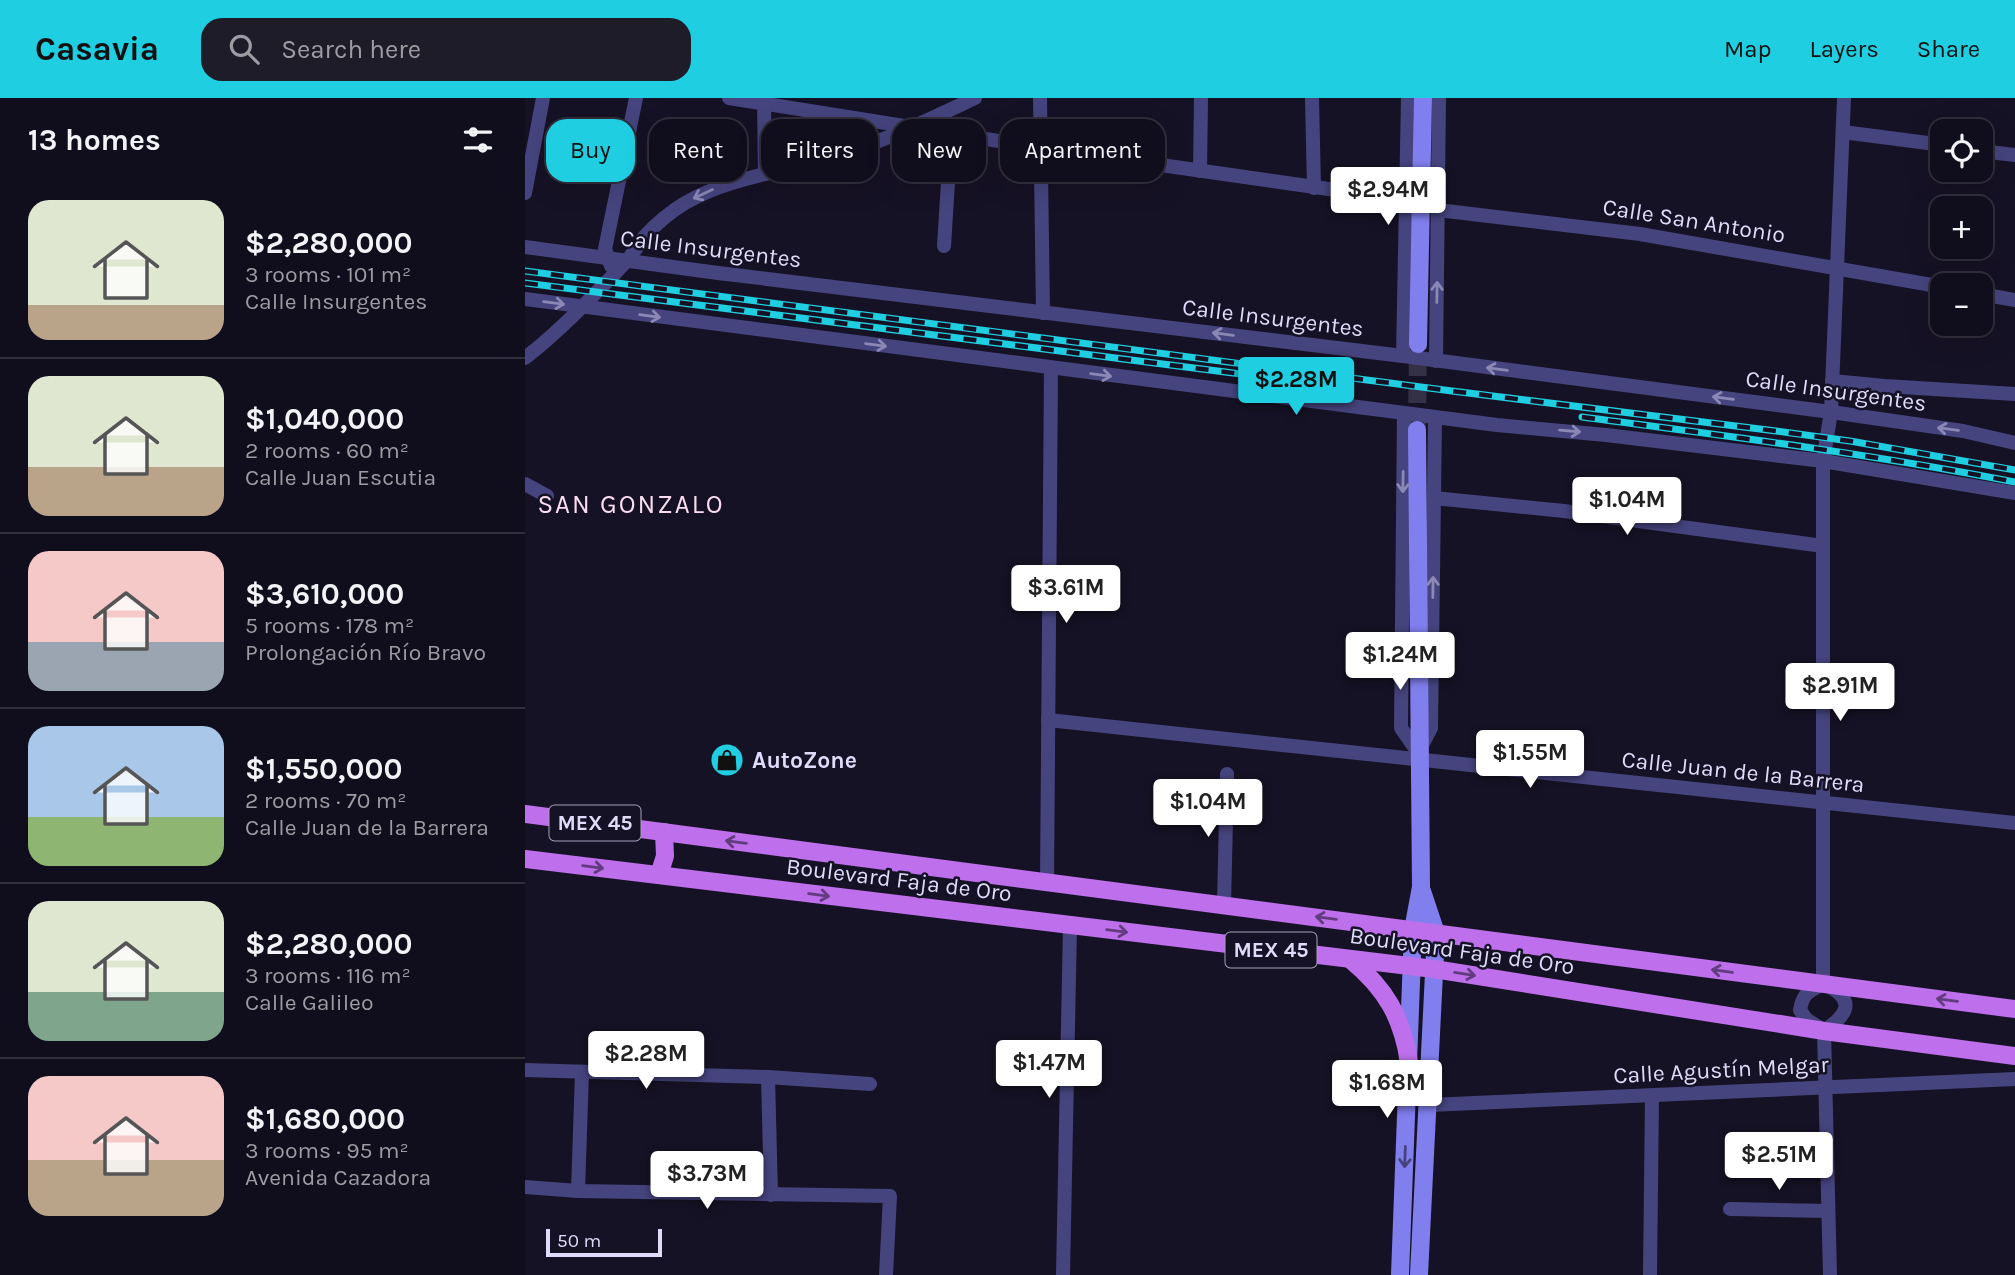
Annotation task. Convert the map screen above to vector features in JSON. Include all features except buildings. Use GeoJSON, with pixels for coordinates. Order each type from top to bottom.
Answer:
{"type":"FeatureCollection","features":[{"type":"Feature","properties":{"kind":"main road","name":"Boulevard Faja de Oro"},"geometry":{"type":"LineString","coordinates":[[525,814],[2015,1009]]}},
{"type":"Feature","properties":{"kind":"main road"},"geometry":{"type":"LineString","coordinates":[[659,875],[665,856],[664,832]]}},
{"type":"Feature","properties":{"kind":"main road","name":"Boulevard Faja de Oro"},"geometry":{"type":"LineString","coordinates":[[525,859],[1412,966],[1824,1031],[2015,1056]]}},
{"type":"Feature","properties":{"kind":"main road"},"geometry":{"type":"LineString","coordinates":[[1351,960],[1367,973],[1391,1005],[1406,1042],[1409,1062]]}},
{"type":"Feature","properties":{"kind":"street"},"geometry":{"type":"LineString","coordinates":[[525,193],[543,98]]}},
{"type":"Feature","properties":{"kind":"street"},"geometry":{"type":"LineString","coordinates":[[613,274],[607,254],[636,98]]}},
{"type":"Feature","properties":{"kind":"street"},"geometry":{"type":"LineString","coordinates":[[729,98],[765,101],[892,124]]}},
{"type":"Feature","properties":{"kind":"street"},"geometry":{"type":"LineString","coordinates":[[930,119],[975,98]]}},
{"type":"Feature","properties":{"kind":"street"},"geometry":{"type":"LineString","coordinates":[[1040,98],[1041,119]]}},
{"type":"Feature","properties":{"kind":"street"},"geometry":{"type":"LineString","coordinates":[[1200,171],[1201,98]]}},
{"type":"Feature","properties":{"kind":"street"},"geometry":{"type":"LineString","coordinates":[[1312,98],[1314,188]]}},
{"type":"Feature","properties":{"kind":"street"},"geometry":{"type":"LineString","coordinates":[[1403,356],[1408,98]]}},
{"type":"Feature","properties":{"kind":"street"},"geometry":{"type":"LineString","coordinates":[[1418,344],[1423,98]]}},
{"type":"Feature","properties":{"kind":"street"},"geometry":{"type":"LineString","coordinates":[[1436,360],[1439,98]]}},
{"type":"Feature","properties":{"kind":"street"},"geometry":{"type":"LineString","coordinates":[[1823,984],[1823,461],[1831,412],[1844,98]]}},
{"type":"Feature","properties":{"kind":"street"},"geometry":{"type":"LineString","coordinates":[[765,101],[765,119]]}},
{"type":"Feature","properties":{"kind":"street"},"geometry":{"type":"LineString","coordinates":[[1843,132],[1930,143]]}},
{"type":"Feature","properties":{"kind":"street"},"geometry":{"type":"LineString","coordinates":[[1993,152],[2015,155]]}},
{"type":"Feature","properties":{"kind":"street"},"geometry":{"type":"LineString","coordinates":[[1165,166],[1406,200]]}},
{"type":"Feature","properties":{"kind":"street"},"geometry":{"type":"LineString","coordinates":[[525,358],[582,307],[663,218],[710,190],[761,175]]}},
{"type":"Feature","properties":{"kind":"street"},"geometry":{"type":"LineString","coordinates":[[944,246],[948,182]]}},
{"type":"Feature","properties":{"kind":"street"},"geometry":{"type":"LineString","coordinates":[[1042,182],[1043,313]]}},
{"type":"Feature","properties":{"kind":"street","name":"Calle San Antonio"},"geometry":{"type":"LineString","coordinates":[[1438,210],[1640,234],[1930,284]]}},
{"type":"Feature","properties":{"kind":"street","name":"Calle Insurgentes"},"geometry":{"type":"LineString","coordinates":[[525,247],[607,254],[626,261],[1436,360],[1831,412],[1963,431],[2015,443]]}},
{"type":"Feature","properties":{"kind":"street"},"geometry":{"type":"LineString","coordinates":[[1993,296],[2015,300]]}},
{"type":"Feature","properties":{"kind":"street"},"geometry":{"type":"LineString","coordinates":[[525,299],[1435,418],[1823,461],[2015,493]]}},
{"type":"Feature","properties":{"kind":"street"},"geometry":{"type":"LineString","coordinates":[[1047,882],[1051,368]]}},
{"type":"Feature","properties":{"kind":"street"},"geometry":{"type":"LineString","coordinates":[[1832,382],[2015,394]]}},
{"type":"Feature","properties":{"kind":"street"},"geometry":{"type":"LineString","coordinates":[[1404,413],[1401,728],[1419,755]]}},
{"type":"Feature","properties":{"kind":"street"},"geometry":{"type":"LineString","coordinates":[[1419,755],[1431,729],[1435,418]]}},
{"type":"Feature","properties":{"kind":"street"},"geometry":{"type":"LineString","coordinates":[[1400,1275],[1413,930],[1421,887],[1417,430]]}},
{"type":"Feature","properties":{"kind":"street"},"geometry":{"type":"LineString","coordinates":[[525,484],[547,496]]}},
{"type":"Feature","properties":{"kind":"street"},"geometry":{"type":"LineString","coordinates":[[1434,498],[1577,513],[1823,547]]}},
{"type":"Feature","properties":{"kind":"street","name":"Calle Juan de la Barrera"},"geometry":{"type":"LineString","coordinates":[[1048,720],[1419,755],[2015,823]]}},
{"type":"Feature","properties":{"kind":"street"},"geometry":{"type":"LineString","coordinates":[[1224,905],[1227,774]]}},
{"type":"Feature","properties":{"kind":"street"},"geometry":{"type":"LineString","coordinates":[[1419,1275],[1436,933],[1421,887]]}},
{"type":"Feature","properties":{"kind":"street"},"geometry":{"type":"LineString","coordinates":[[1063,1275],[1070,926]]}},
{"type":"Feature","properties":{"kind":"street"},"geometry":{"type":"LineString","coordinates":[[1823,984],[1808,992],[1803,998],[1800,1010],[1806,1019],[1824,1031]]}},
{"type":"Feature","properties":{"kind":"street"},"geometry":{"type":"LineString","coordinates":[[1823,984],[1840,993],[1845,1001],[1844,1015],[1824,1031]]}},
{"type":"Feature","properties":{"kind":"street"},"geometry":{"type":"LineString","coordinates":[[1824,1031],[1830,1275]]}},
{"type":"Feature","properties":{"kind":"street"},"geometry":{"type":"LineString","coordinates":[[525,1070],[768,1077],[870,1084]]}},
{"type":"Feature","properties":{"kind":"street"},"geometry":{"type":"LineString","coordinates":[[578,1191],[582,1072]]}},
{"type":"Feature","properties":{"kind":"street"},"geometry":{"type":"LineString","coordinates":[[768,1077],[771,1195]]}},
{"type":"Feature","properties":{"kind":"street","name":"Calle Agustín Melgar"},"geometry":{"type":"LineString","coordinates":[[1429,1105],[2015,1080]]}},
{"type":"Feature","properties":{"kind":"street"},"geometry":{"type":"LineString","coordinates":[[1650,1275],[1652,1096]]}},
{"type":"Feature","properties":{"kind":"street"},"geometry":{"type":"LineString","coordinates":[[525,1187],[578,1191],[890,1196],[886,1275]]}},
{"type":"Feature","properties":{"kind":"street"},"geometry":{"type":"LineString","coordinates":[[1730,1209],[1828,1210]]}},
{"type":"Feature","properties":{"kind":"tunnel"},"geometry":{"type":"LineString","coordinates":[[1417,430],[1418,344]]}},
{"type":"Feature","properties":{"kind":"railway"},"geometry":{"type":"LineString","coordinates":[[525,271],[1776,431],[2015,470]]}},
{"type":"Feature","properties":{"kind":"railway"},"geometry":{"type":"LineString","coordinates":[[525,283],[1249,375]]}},
{"type":"Feature","properties":{"kind":"railway"},"geometry":{"type":"LineString","coordinates":[[1582,417],[1853,454],[2015,482]]}},
{"type":"Feature","properties":{"kind":"place","name":"AutoZone"},"geometry":{"type":"Point","coordinates":[727,760]}},
{"type":"Feature","properties":{"kind":"district","name":"SAN GONZALO"},"geometry":{"type":"Point","coordinates":[631,504]}}]}
